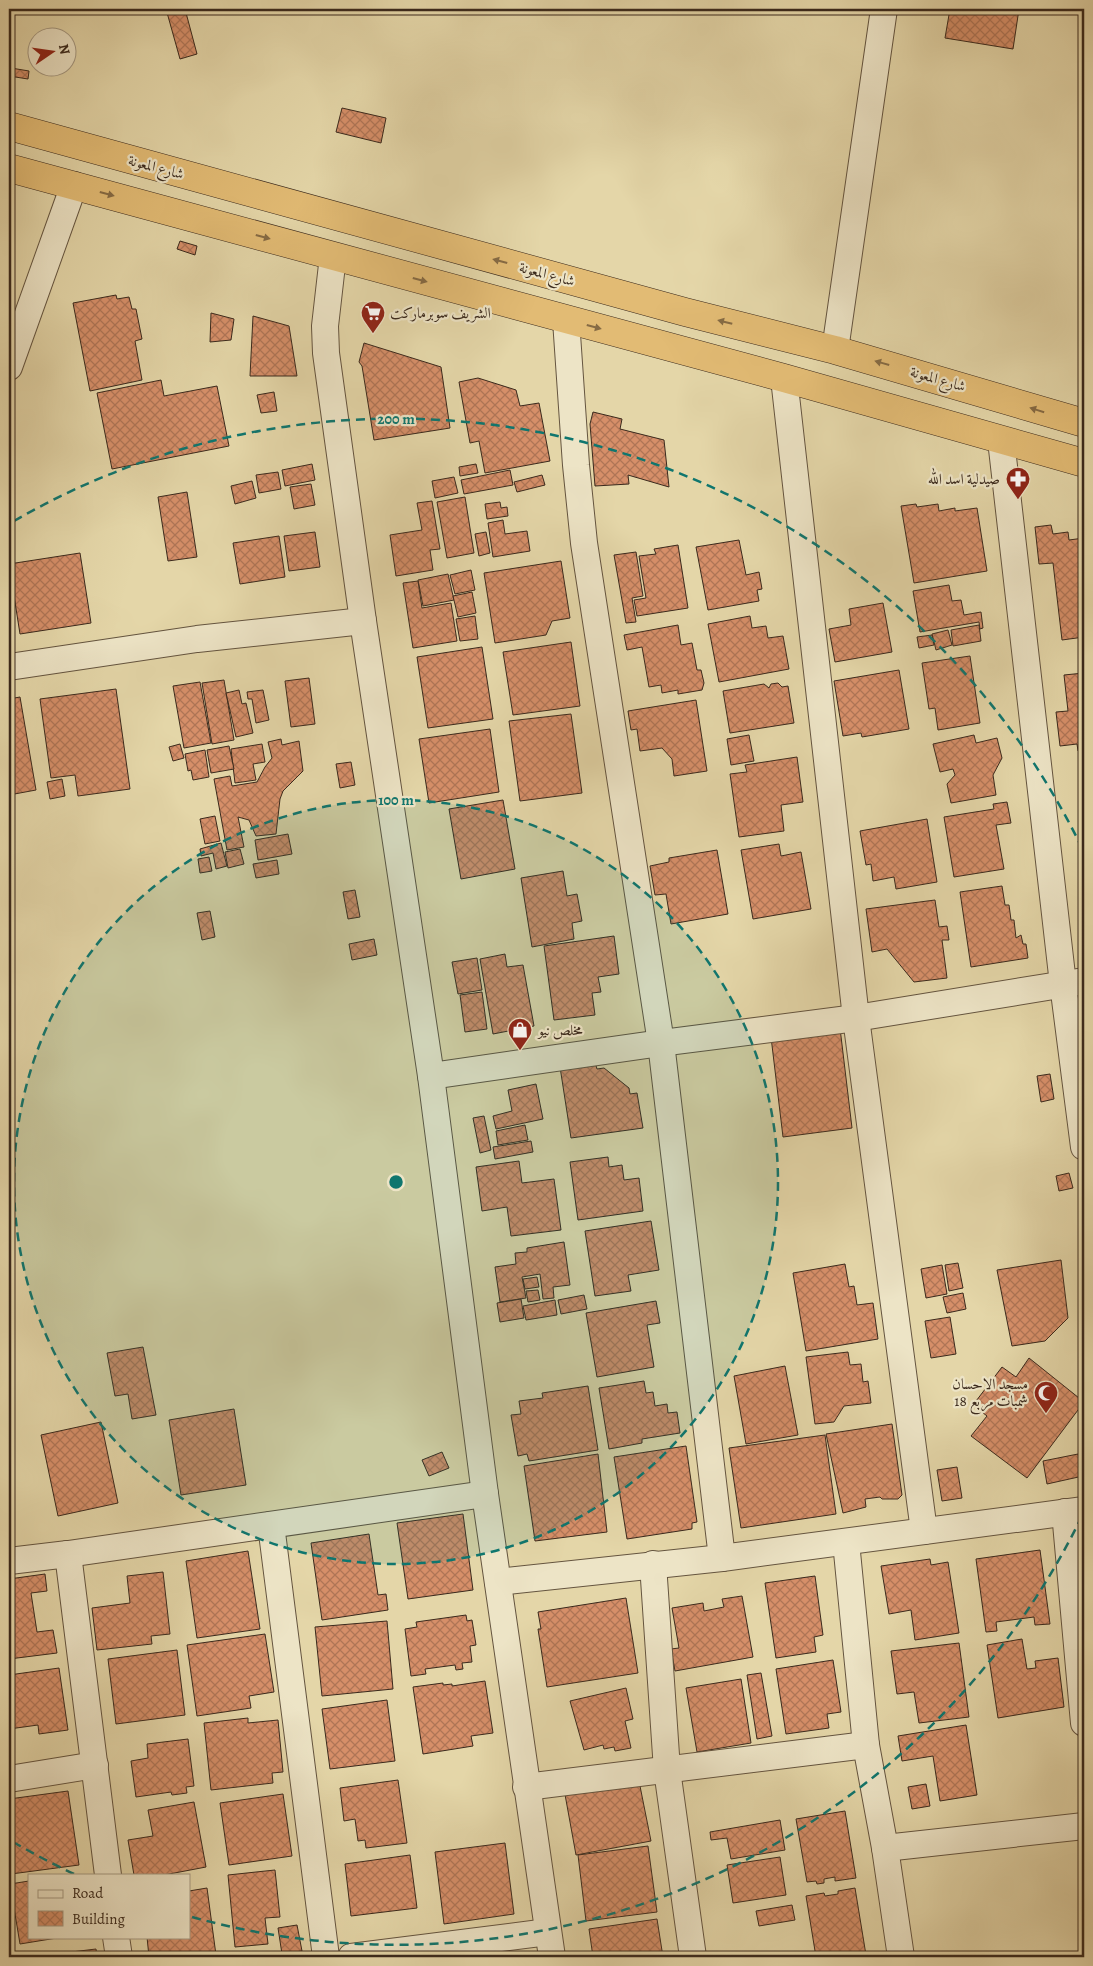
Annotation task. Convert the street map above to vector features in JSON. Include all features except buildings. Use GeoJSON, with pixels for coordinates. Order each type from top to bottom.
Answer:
{"type":"FeatureCollection","features":[{"type":"Feature","properties":{"kind":"highway","name":"شارع المعونة"},"geometry":{"type":"LineString","coordinates":[[9,126],[685,312],[835,350],[1084,423]]}},
{"type":"Feature","properties":{"kind":"highway"},"geometry":{"type":"LineString","coordinates":[[9,168],[784,378],[1084,463]]}},
{"type":"Feature","properties":{"kind":"street"},"geometry":{"type":"LineString","coordinates":[[835,350],[884,9]]}},
{"type":"Feature","properties":{"kind":"street"},"geometry":{"type":"LineString","coordinates":[[9,367],[74,186]]}},
{"type":"Feature","properties":{"kind":"street"},"geometry":{"type":"LineString","coordinates":[[333,256],[325,326],[326,353],[363,621],[431,1076],[485,1494],[552,1957]]}},
{"type":"Feature","properties":{"kind":"street"},"geometry":{"type":"LineString","coordinates":[[566,320],[576,465],[584,543],[661,1043],[722,1558]]}},
{"type":"Feature","properties":{"kind":"street"},"geometry":{"type":"LineString","coordinates":[[784,378],[856,1018],[924,1531]]}},
{"type":"Feature","properties":{"kind":"street"},"geometry":{"type":"LineString","coordinates":[[1001,440],[1073,983],[1084,1147]]}},
{"type":"Feature","properties":{"kind":"street"},"geometry":{"type":"LineString","coordinates":[[9,667],[197,639],[363,621]]}},
{"type":"Feature","properties":{"kind":"street"},"geometry":{"type":"LineString","coordinates":[[431,1076],[661,1043],[856,1018],[1073,983]]}},
{"type":"Feature","properties":{"kind":"street"},"geometry":{"type":"LineString","coordinates":[[9,1561],[485,1494]]}},
{"type":"Feature","properties":{"kind":"street"},"geometry":{"type":"LineString","coordinates":[[498,1582],[722,1558],[1074,1511],[1084,1723]]}},
{"type":"Feature","properties":{"kind":"street"},"geometry":{"type":"LineString","coordinates":[[272,1525],[326,1957]]}},
{"type":"Feature","properties":{"kind":"street"},"geometry":{"type":"LineString","coordinates":[[846,1542],[866,1745],[885,1848],[901,1957]]}},
{"type":"Feature","properties":{"kind":"street"},"geometry":{"type":"LineString","coordinates":[[68,1554],[108,1874]]}},
{"type":"Feature","properties":{"kind":"street"},"geometry":{"type":"LineString","coordinates":[[653,1564],[667,1770],[693,1957]]}},
{"type":"Feature","properties":{"kind":"street"},"geometry":{"type":"LineString","coordinates":[[526,1787],[866,1745]]}},
{"type":"Feature","properties":{"kind":"street"},"geometry":{"type":"LineString","coordinates":[[9,1779],[95,1765]]}},
{"type":"Feature","properties":{"kind":"street"},"geometry":{"type":"LineString","coordinates":[[885,1848],[1084,1826]]}},
{"type":"Feature","properties":{"kind":"street"},"geometry":{"type":"LineString","coordinates":[[351,1957],[548,1932]]}},
{"type":"Feature","properties":{"kind":"street"},"geometry":{"type":"LineString","coordinates":[[116,1938],[119,1957]]}},
{"type":"Feature","properties":{"kind":"place","name":"الشريف سوبرماركت"},"geometry":{"type":"Point","coordinates":[373,334]}},
{"type":"Feature","properties":{"kind":"place","name":"صيدلية اسد الله"},"geometry":{"type":"Point","coordinates":[1018,500]}},
{"type":"Feature","properties":{"kind":"place","name":"مخلص نيو"},"geometry":{"type":"Point","coordinates":[520,1051]}},
{"type":"Feature","properties":{"kind":"place","name":"مسجد الاحسان شمبات مربع 18"},"geometry":{"type":"Point","coordinates":[1046,1414]}}]}
